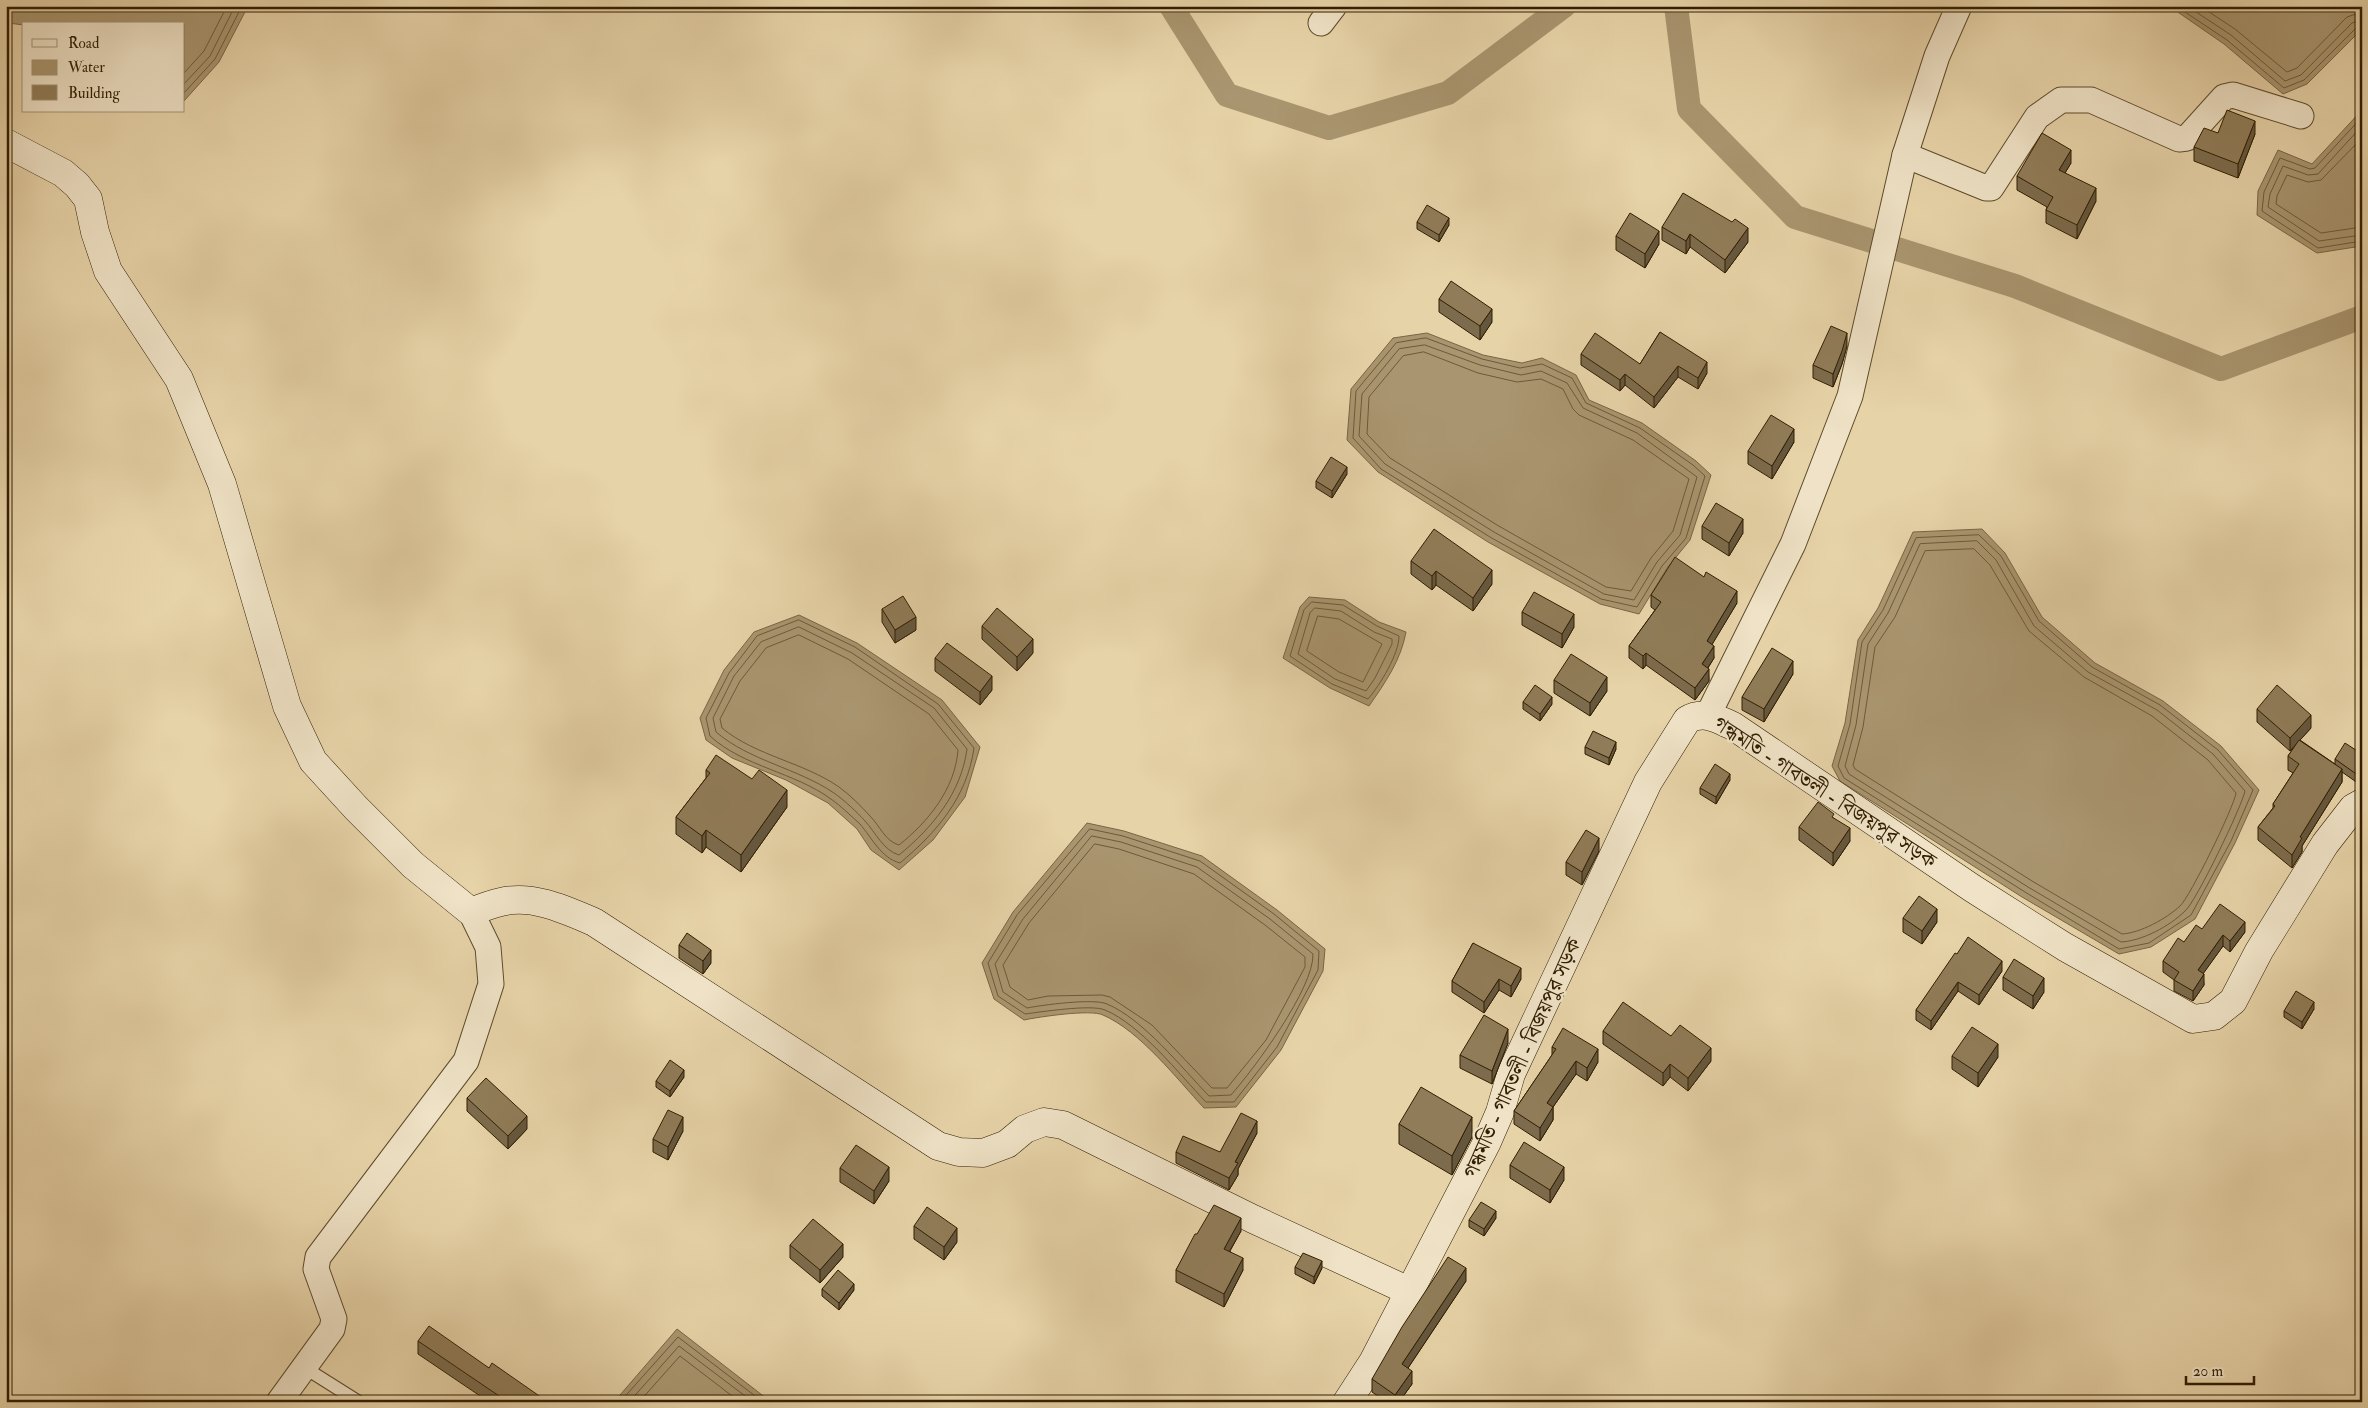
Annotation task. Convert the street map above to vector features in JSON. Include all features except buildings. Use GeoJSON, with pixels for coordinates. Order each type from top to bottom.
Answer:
{"type":"FeatureCollection","features":[{"type":"Feature","properties":{"kind":"street"},"geometry":{"type":"LineString","coordinates":[[1708,715],[1793,544],[1850,396],[1906,155],[1937,56],[1959,6]]}},
{"type":"Feature","properties":{"kind":"street"},"geometry":{"type":"LineString","coordinates":[[1906,155],[1986,188],[1991,188],[2037,117],[2061,100],[2091,100],[2179,139],[2187,138],[2224,97],[2233,95],[2301,116]]}},
{"type":"Feature","properties":{"kind":"street"},"geometry":{"type":"LineString","coordinates":[[6,144],[63,174],[77,185],[88,199],[95,232],[108,271],[179,379],[222,484],[287,706],[313,760],[356,808],[413,865],[471,912],[488,947],[491,984],[466,1061],[318,1257],[316,1269],[334,1319],[332,1329],[279,1402]]}},
{"type":"Feature","properties":{"kind":"street","name":"গন্ধমতি - গাবতলী - বিজয়পুর সড়ক"},"geometry":{"type":"LineString","coordinates":[[1348,1402],[1373,1362],[1411,1292],[1487,1142],[1500,1112],[1511,1074],[1648,782],[1687,720],[1696,715],[1708,715],[1733,726],[2003,908],[2065,947],[2193,1019],[2214,1016],[2233,1002],[2259,951],[2326,844],[2352,808],[2362,802]]}},
{"type":"Feature","properties":{"kind":"street"},"geometry":{"type":"LineString","coordinates":[[471,912],[503,901],[537,901],[594,922],[938,1146],[959,1152],[983,1153],[1006,1144],[1025,1129],[1038,1124],[1044,1122],[1063,1125],[1253,1219],[1411,1292]]}},
{"type":"Feature","properties":{"kind":"lane"},"geometry":{"type":"LineString","coordinates":[[305,1368],[359,1402]]}},
{"type":"Feature","properties":{"kind":"water"},"geometry":{"type":"Polygon","coordinates":[[[10,6],[230,6],[247,8],[219,62],[185,100],[185,22],[22,22],[22,25],[8,23],[10,6]]]}},
{"type":"Feature","properties":{"kind":"water"},"geometry":{"type":"Polygon","coordinates":[[[2169,6],[2362,6],[2362,29],[2307,84],[2283,94],[2224,44],[2169,6]]]}},
{"type":"Feature","properties":{"kind":"water"},"geometry":{"type":"Polygon","coordinates":[[[2362,110],[2362,246],[2317,253],[2257,215],[2258,191],[2278,150],[2312,164],[2362,110]]]}},
{"type":"Feature","properties":{"kind":"water"},"geometry":{"type":"Polygon","coordinates":[[[1427,333],[1483,355],[1522,363],[1542,358],[1576,375],[1589,400],[1642,423],[1696,461],[1711,475],[1690,540],[1667,568],[1639,614],[1600,604],[1488,542],[1378,472],[1347,440],[1351,389],[1393,338],[1427,333]]]}},
{"type":"Feature","properties":{"kind":"water"},"geometry":{"type":"Polygon","coordinates":[[[1982,529],[2005,553],[2042,617],[2095,663],[2163,701],[2221,746],[2259,790],[2235,843],[2195,919],[2151,947],[2119,954],[2022,897],[1840,781],[1832,766],[1845,723],[1858,640],[1878,608],[1913,532],[1982,529]]]}},
{"type":"Feature","properties":{"kind":"water"},"geometry":{"type":"Polygon","coordinates":[[[1309,597],[1345,600],[1379,622],[1406,632],[1396,662],[1369,706],[1330,688],[1283,658],[1300,607],[1309,597]]]}},
{"type":"Feature","properties":{"kind":"water"},"geometry":{"type":"Polygon","coordinates":[[[799,615],[857,643],[942,700],[980,747],[965,797],[933,840],[899,870],[871,850],[857,829],[828,803],[786,780],[732,758],[706,740],[700,718],[724,670],[754,632],[799,615]]]}},
{"type":"Feature","properties":{"kind":"water"},"geometry":{"type":"Polygon","coordinates":[[[1087,823],[1124,831],[1202,856],[1277,910],[1325,949],[1323,971],[1281,1050],[1236,1107],[1204,1108],[1170,1070],[1131,1032],[1103,1015],[1097,1013],[1076,1013],[1024,1020],[994,999],[982,963],[1013,912],[1087,823]]]}},
{"type":"Feature","properties":{"kind":"water"},"geometry":{"type":"Polygon","coordinates":[[[677,1329],[771,1402],[614,1402],[677,1329]]]}},
{"type":"Feature","properties":{"kind":"waterway"},"geometry":{"type":"LineString","coordinates":[[1171,6],[1227,95],[1329,128],[1448,93],[1564,6]]}},
{"type":"Feature","properties":{"kind":"waterway"},"geometry":{"type":"LineString","coordinates":[[1676,6],[1689,109],[1795,217],[2015,286],[2221,369],[2362,317]]}}]}
